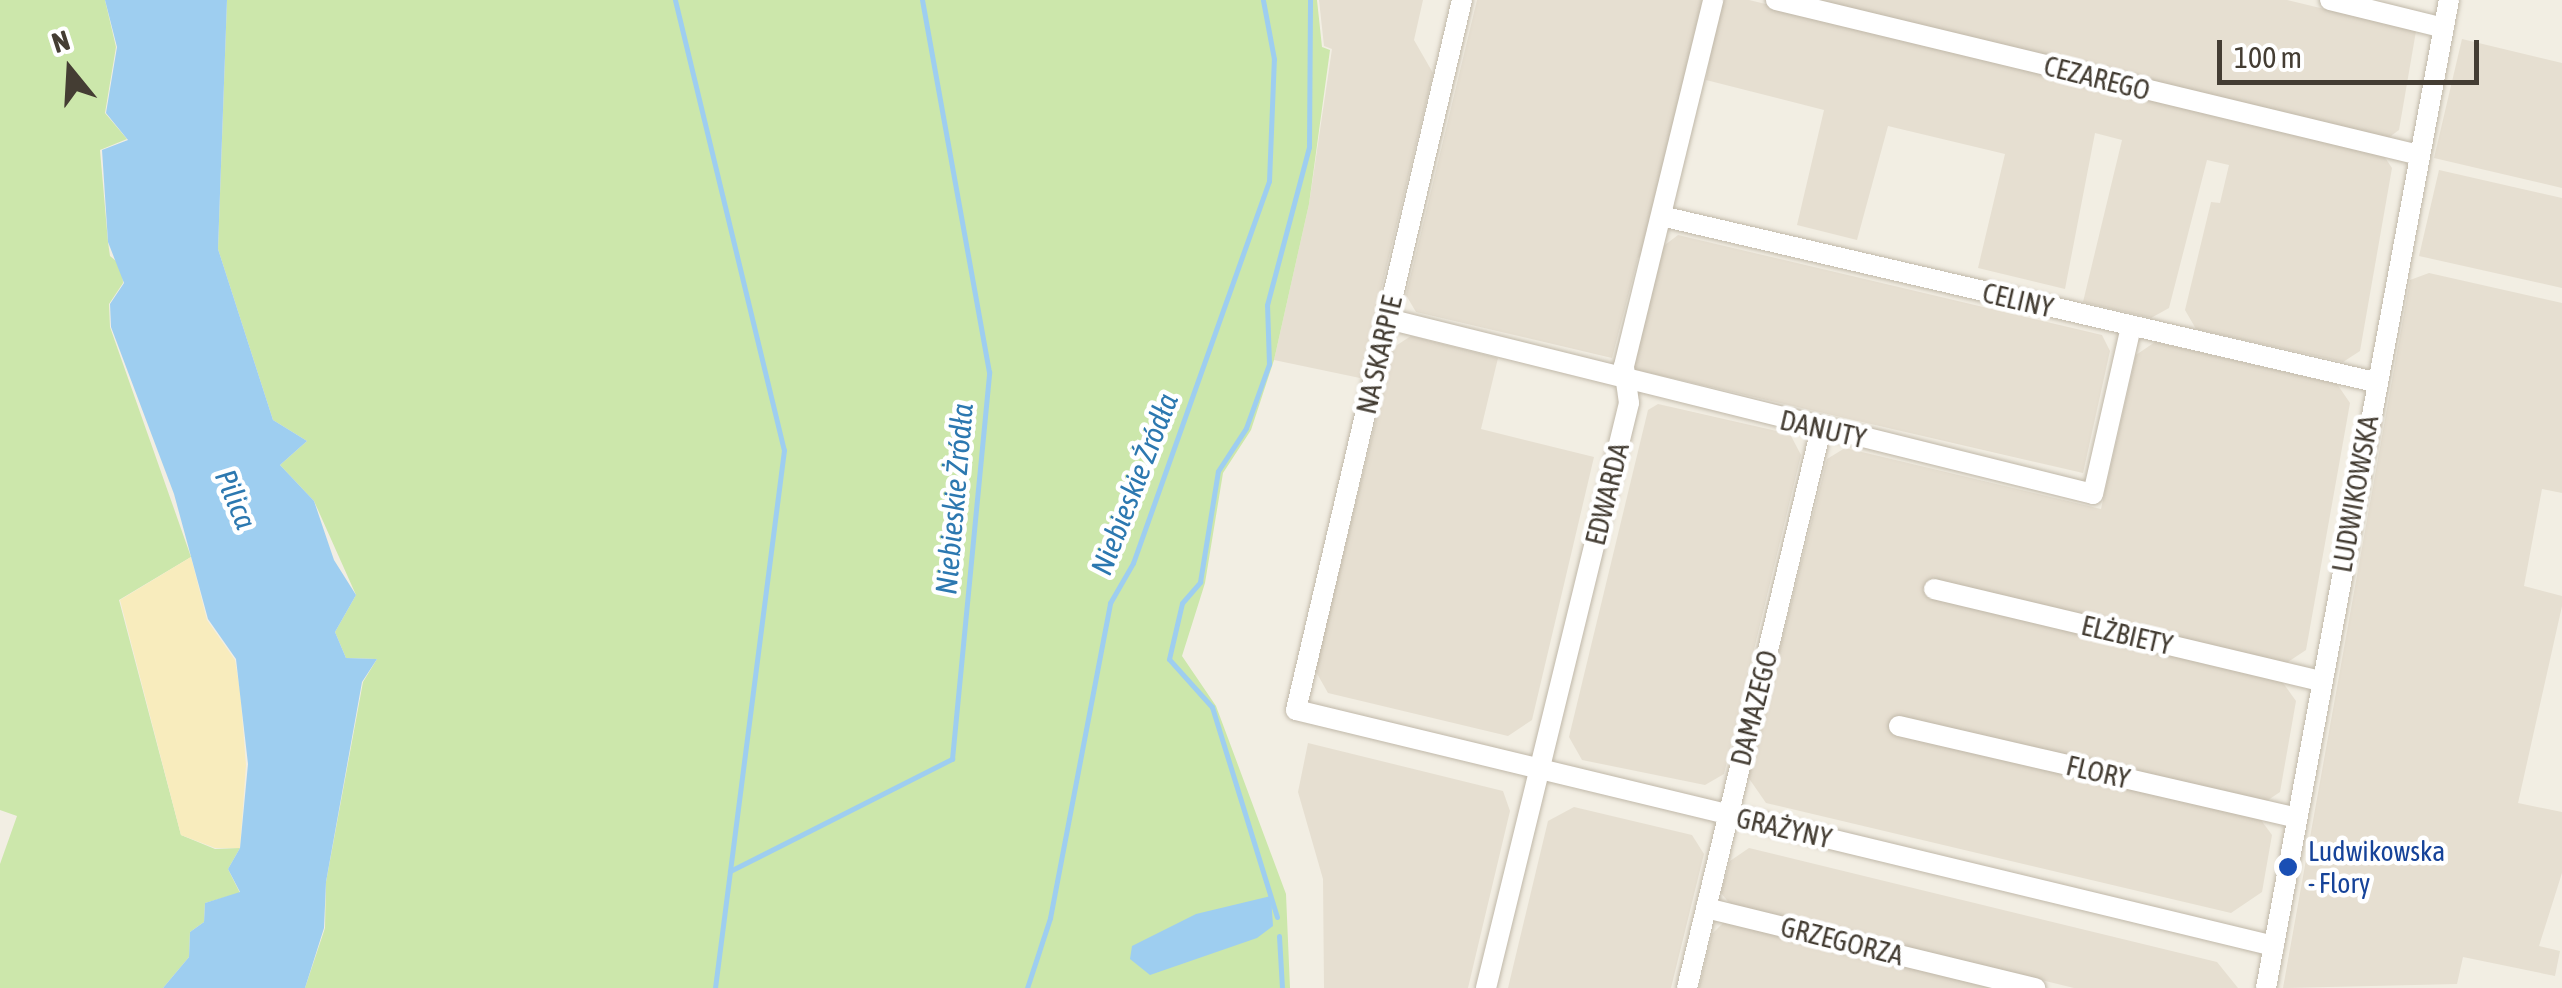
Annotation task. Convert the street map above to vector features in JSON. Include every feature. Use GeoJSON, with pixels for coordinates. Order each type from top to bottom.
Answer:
{"type":"FeatureCollection","features":[{"type":"Feature","properties":{"kind":"street","name":"NA SKARPIE"},"geometry":{"type":"LineString","coordinates":[[1296,710],[1462,0]]}},
{"type":"Feature","properties":{"kind":"street","name":"EDWARDA"},"geometry":{"type":"LineString","coordinates":[[1486,988],[1629,383],[1624,366],[1712,0]]}},
{"type":"Feature","properties":{"kind":"street","name":"CEZAREGO"},"geometry":{"type":"LineString","coordinates":[[1776,0],[2419,155]]}},
{"type":"Feature","properties":{"kind":"street"},"geometry":{"type":"LineString","coordinates":[[2330,0],[2444,28]]}},
{"type":"Feature","properties":{"kind":"street","name":"LUDWIKOWSKA"},"geometry":{"type":"LineString","coordinates":[[2266,988],[2449,0]]}},
{"type":"Feature","properties":{"kind":"street","name":"CELINY"},"geometry":{"type":"LineString","coordinates":[[1661,216],[2376,382]]}},
{"type":"Feature","properties":{"kind":"street","name":"DANUTY"},"geometry":{"type":"LineString","coordinates":[[1388,319],[1629,383],[2093,494],[2131,327]]}},
{"type":"Feature","properties":{"kind":"street","name":"DAMAZEGO"},"geometry":{"type":"LineString","coordinates":[[1687,988],[1821,429]]}},
{"type":"Feature","properties":{"kind":"street","name":"ELŻBIETY"},"geometry":{"type":"LineString","coordinates":[[1934,589],[2320,681]]}},
{"type":"Feature","properties":{"kind":"street","name":"GRAŻYNY"},"geometry":{"type":"LineString","coordinates":[[1296,710],[2274,946]]}},
{"type":"Feature","properties":{"kind":"street","name":"FLORY"},"geometry":{"type":"LineString","coordinates":[[1899,726],[2296,818]]}},
{"type":"Feature","properties":{"kind":"street","name":"GRZEGORZA"},"geometry":{"type":"LineString","coordinates":[[1706,908],[2036,988]]}},
{"type":"Feature","properties":{"kind":"shaded area"},"geometry":{"type":"Polygon","coordinates":[[[1319,0],[1423,0],[1414,40],[1433,73],[1360,378],[1274,360],[1309,204],[1332,49],[1324,46],[1319,0]]]}},
{"type":"Feature","properties":{"kind":"shaded area"},"geometry":{"type":"Polygon","coordinates":[[[1477,0],[1705,0],[1645,253],[1638,258],[1612,358],[1416,312],[1406,295],[1477,0]]]}},
{"type":"Feature","properties":{"kind":"shaded area"},"geometry":{"type":"Polygon","coordinates":[[[1720,0],[1749,0],[2382,153],[2392,168],[2360,351],[2343,362],[2196,329],[2185,310],[2211,202],[2220,203],[2229,165],[2207,160],[2169,308],[2151,318],[2083,302],[2122,140],[2095,133],[2065,289],[1978,268],[2005,154],[1888,126],[1857,240],[1797,225],[1824,110],[1706,80],[1720,0]]]}},
{"type":"Feature","properties":{"kind":"shaded area"},"geometry":{"type":"Polygon","coordinates":[[[1801,0],[2287,0],[2416,31],[2399,130],[2384,141],[1801,0]]]}},
{"type":"Feature","properties":{"kind":"shaded area"},"geometry":{"type":"Polygon","coordinates":[[[2462,39],[2562,63],[2562,188],[2434,158],[2462,39]]]}},
{"type":"Feature","properties":{"kind":"shaded area"},"geometry":{"type":"Polygon","coordinates":[[[2439,170],[2562,198],[2562,288],[2419,256],[2439,170]]]}},
{"type":"Feature","properties":{"kind":"shaded area"},"geometry":{"type":"Polygon","coordinates":[[[1678,235],[2102,335],[2110,351],[2083,473],[1628,368],[1661,248],[1678,235]]]}},
{"type":"Feature","properties":{"kind":"shaded area"},"geometry":{"type":"Polygon","coordinates":[[[2429,273],[2562,303],[2562,493],[2542,489],[2524,586],[2562,596],[2562,606],[2518,803],[2562,812],[2562,873],[2539,946],[2560,951],[2555,976],[2463,957],[2457,984],[2283,988],[2410,280],[2429,273]]]}},
{"type":"Feature","properties":{"kind":"shaded area"},"geometry":{"type":"Polygon","coordinates":[[[1411,336],[1498,358],[1481,429],[1594,457],[1532,720],[1508,736],[1328,693],[1315,670],[1394,347],[1411,336]]]}},
{"type":"Feature","properties":{"kind":"shaded area"},"geometry":{"type":"Polygon","coordinates":[[[2155,342],[2337,384],[2350,403],[2306,650],[2285,664],[1934,580],[1929,598],[2281,680],[2296,701],[2280,792],[2265,802],[1909,718],[1895,726],[2261,820],[2272,835],[2262,892],[2231,913],[1766,803],[1748,777],[1827,459],[1845,448],[2101,509],[2136,355],[2155,342]]]}},
{"type":"Feature","properties":{"kind":"shaded area"},"geometry":{"type":"Polygon","coordinates":[[[1658,404],[1790,434],[1801,455],[1724,774],[1705,785],[1582,760],[1569,737],[1648,410],[1658,404]]]}},
{"type":"Feature","properties":{"kind":"shaded area"},"geometry":{"type":"Polygon","coordinates":[[[1308,743],[1503,791],[1510,811],[1468,988],[1324,988],[1323,879],[1298,792],[1308,743]]]}},
{"type":"Feature","properties":{"kind":"shaded area"},"geometry":{"type":"Polygon","coordinates":[[[1574,807],[1692,835],[1704,854],[1671,988],[1508,988],[1548,821],[1574,807]]]}},
{"type":"Feature","properties":{"kind":"shaded area"},"geometry":{"type":"Polygon","coordinates":[[[1749,848],[2217,962],[2238,988],[2074,988],[1731,905],[1721,893],[1730,861],[1749,848]]]}},
{"type":"Feature","properties":{"kind":"shaded area"},"geometry":{"type":"Polygon","coordinates":[[[1725,921],[2007,988],[1699,988],[1712,934],[1725,921]]]}},
{"type":"Feature","properties":{"kind":"green space"},"geometry":{"type":"Polygon","coordinates":[[[0,0],[105,0],[116,47],[105,113],[127,139],[100,150],[110,256],[122,266],[123,283],[109,304],[110,327],[191,557],[119,600],[181,835],[215,849],[240,848],[228,869],[240,893],[205,903],[204,922],[190,932],[189,957],[163,988],[0,988],[0,864],[17,816],[0,810],[0,0]]]}},
{"type":"Feature","properties":{"kind":"green space"},"geometry":{"type":"Polygon","coordinates":[[[227,0],[1317,0],[1322,47],[1330,50],[1309,204],[1274,360],[1251,430],[1223,473],[1205,583],[1182,656],[1216,706],[1286,894],[1290,988],[305,988],[325,928],[326,882],[363,682],[377,659],[346,658],[335,632],[356,595],[314,501],[280,465],[307,441],[273,420],[218,249],[227,0]]]}},
{"type":"Feature","properties":{"kind":"sand"},"geometry":{"type":"Polygon","coordinates":[[[191,557],[207,620],[235,660],[246,765],[240,848],[215,848],[181,835],[120,600],[191,557]]]}},
{"type":"Feature","properties":{"kind":"water","name":"Pilica"},"geometry":{"type":"Polygon","coordinates":[[[105,0],[227,0],[218,249],[273,420],[307,441],[280,465],[314,501],[334,560],[356,595],[335,632],[346,658],[377,659],[362,682],[326,882],[324,928],[305,988],[163,988],[189,957],[190,932],[204,922],[205,903],[240,892],[228,869],[240,848],[248,764],[236,659],[208,619],[174,494],[111,327],[110,304],[124,283],[108,242],[102,150],[128,140],[106,113],[117,47],[105,0]]]}},
{"type":"Feature","properties":{"kind":"water"},"geometry":{"type":"Polygon","coordinates":[[[1271,896],[1273,926],[1257,938],[1150,975],[1130,959],[1132,946],[1196,914],[1271,896]]]}},
{"type":"Feature","properties":{"kind":"waterway","name":"Niebieskie Żródła"},"geometry":{"type":"LineString","coordinates":[[675,0],[784,450],[715,988]]}},
{"type":"Feature","properties":{"kind":"waterway","name":"Niebieskie Żródła"},"geometry":{"type":"LineString","coordinates":[[730,871],[952,759],[989,372],[922,0]]}},
{"type":"Feature","properties":{"kind":"waterway","name":"Niebieskie Źródła"},"geometry":{"type":"LineString","coordinates":[[1027,988],[1050,918],[1110,603],[1133,563],[1269,181],[1274,59],[1263,0]]}},
{"type":"Feature","properties":{"kind":"waterway"},"geometry":{"type":"LineString","coordinates":[[1277,917],[1212,707],[1169,659],[1182,603],[1200,582],[1218,471],[1246,428],[1269,364],[1267,305],[1309,147],[1310,0]]}},
{"type":"Feature","properties":{"kind":"waterway"},"geometry":{"type":"LineString","coordinates":[[1279,936],[1282,988]]}},
{"type":"Feature","properties":{"kind":"place","name":"Ludwikowska - Flory"},"geometry":{"type":"Point","coordinates":[2288,867]}}]}
